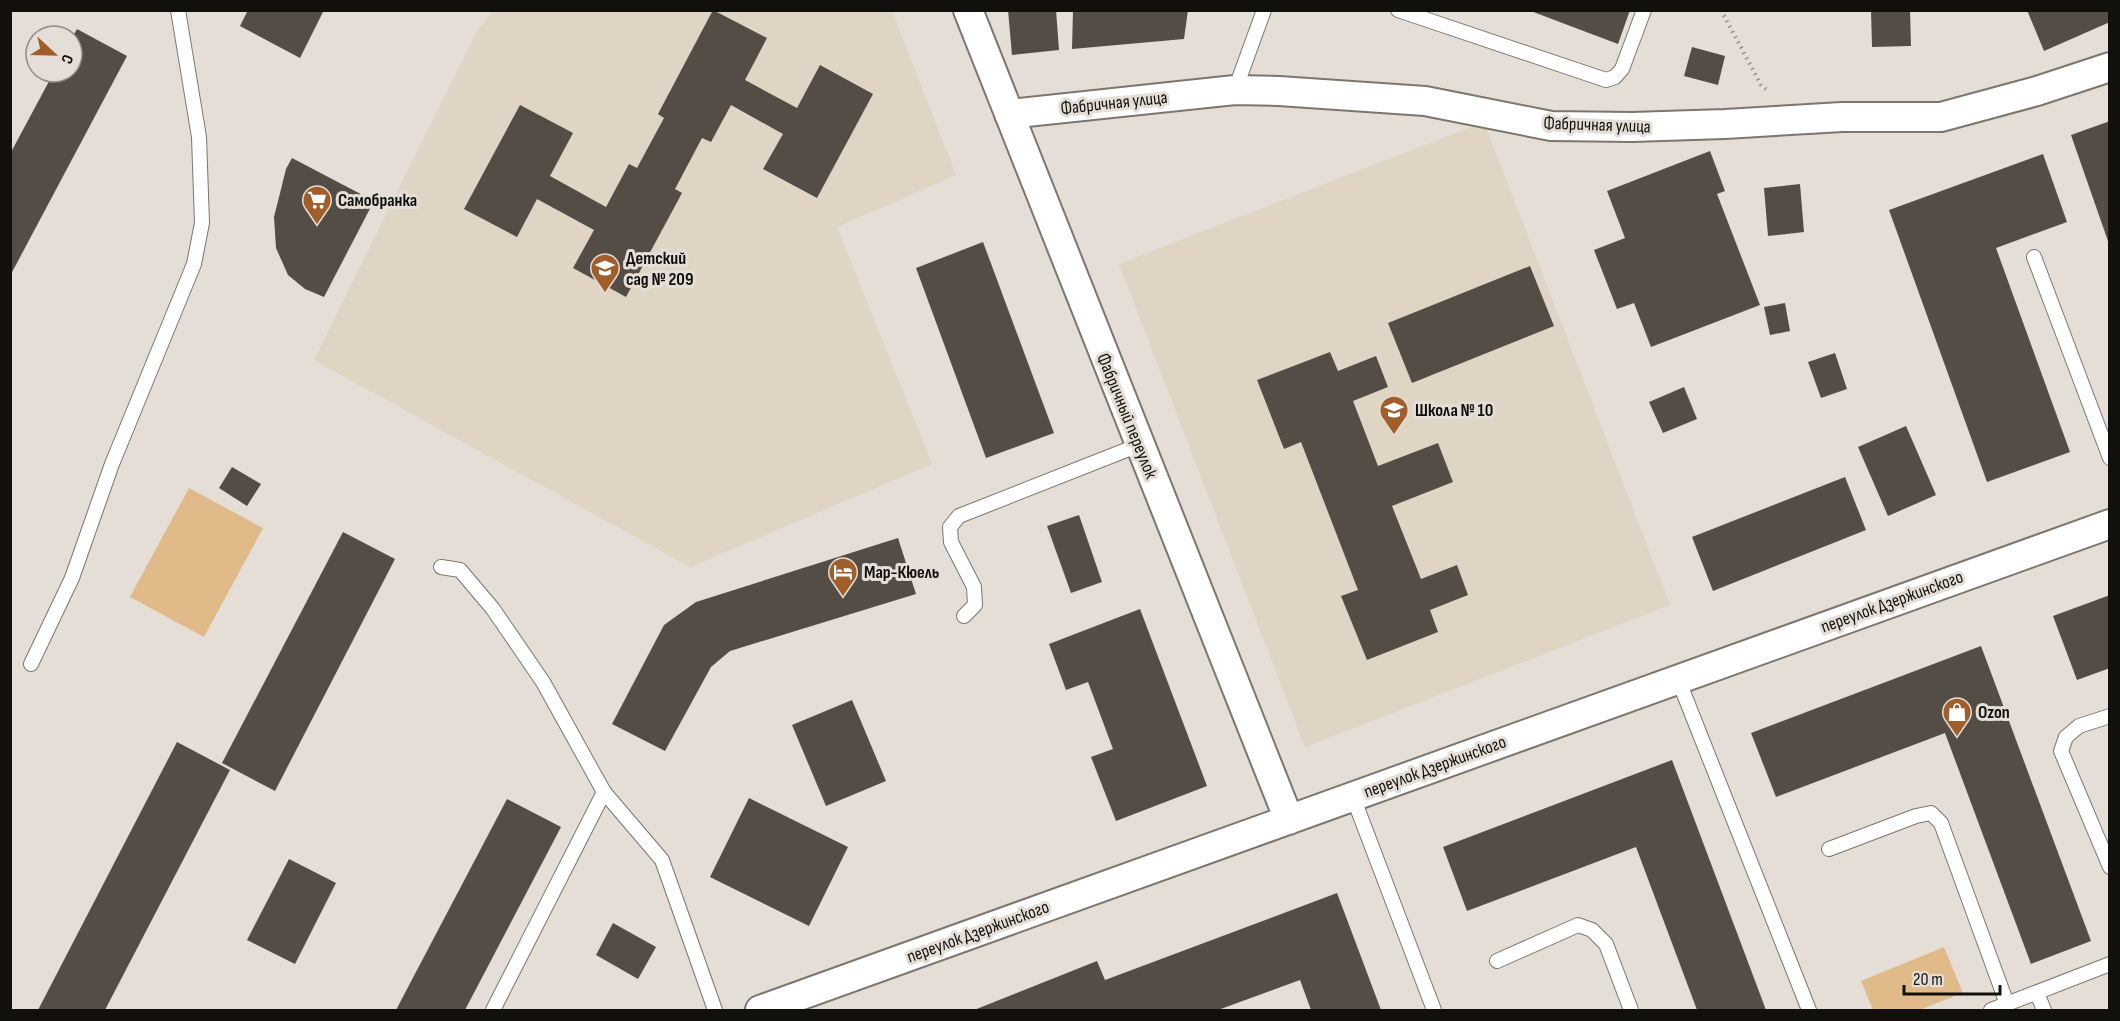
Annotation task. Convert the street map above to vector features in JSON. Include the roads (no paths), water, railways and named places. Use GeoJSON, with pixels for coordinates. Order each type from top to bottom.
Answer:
{"type":"FeatureCollection","features":[{"type":"Feature","properties":{"kind":"street","name":"Фабричный переулок"},"geometry":{"type":"LineString","coordinates":[[968,10],[1289,820]]}},
{"type":"Feature","properties":{"kind":"street","name":"Фабричная улица"},"geometry":{"type":"LineString","coordinates":[[1009,114],[1235,90],[1425,101],[1551,126],[1632,127],[1842,117],[1941,117],[2037,91],[2109,67]]}},
{"type":"Feature","properties":{"kind":"street","name":"переулок Дзержинского"},"geometry":{"type":"LineString","coordinates":[[760,1011],[2109,524]]}},
{"type":"Feature","properties":{"kind":"lane"},"geometry":{"type":"LineString","coordinates":[[31,664],[72,578],[112,464],[194,264],[202,223],[199,138],[178,10]]}},
{"type":"Feature","properties":{"kind":"lane"},"geometry":{"type":"LineString","coordinates":[[1235,90],[1264,10]]}},
{"type":"Feature","properties":{"kind":"lane"},"geometry":{"type":"LineString","coordinates":[[1398,10],[1606,81],[1615,77],[1622,69],[1644,10]]}},
{"type":"Feature","properties":{"kind":"lane"},"geometry":{"type":"LineString","coordinates":[[2034,257],[2109,458]]}},
{"type":"Feature","properties":{"kind":"lane"},"geometry":{"type":"LineString","coordinates":[[964,616],[975,605],[974,588],[951,542],[950,527],[959,516],[1139,445]]}},
{"type":"Feature","properties":{"kind":"lane"},"geometry":{"type":"LineString","coordinates":[[441,567],[460,570],[493,609],[543,682],[604,792],[662,860],[715,1011]]}},
{"type":"Feature","properties":{"kind":"lane"},"geometry":{"type":"LineString","coordinates":[[1678,679],[1809,1011]]}},
{"type":"Feature","properties":{"kind":"lane"},"geometry":{"type":"LineString","coordinates":[[2109,716],[2079,726],[2066,737],[2061,751],[2109,867]]}},
{"type":"Feature","properties":{"kind":"lane"},"geometry":{"type":"LineString","coordinates":[[493,1011],[604,792]]}},
{"type":"Feature","properties":{"kind":"lane"},"geometry":{"type":"LineString","coordinates":[[1353,797],[1434,1011]]}},
{"type":"Feature","properties":{"kind":"lane"},"geometry":{"type":"LineString","coordinates":[[1829,849],[1916,816],[1931,813],[1941,823],[2007,1004]]}},
{"type":"Feature","properties":{"kind":"lane"},"geometry":{"type":"LineString","coordinates":[[1497,961],[1578,925],[1592,930],[1606,944],[1631,1011]]}},
{"type":"Feature","properties":{"kind":"lane"},"geometry":{"type":"LineString","coordinates":[[1991,1011],[2109,964]]}},
{"type":"Feature","properties":{"kind":"lane"},"geometry":{"type":"LineString","coordinates":[[2037,993],[2044,1011]]}},
{"type":"Feature","properties":{"kind":"place","name":"Самобранка"},"geometry":{"type":"Point","coordinates":[317,226]}},
{"type":"Feature","properties":{"kind":"place","name":"Детский сад № 209"},"geometry":{"type":"Point","coordinates":[605,294]}},
{"type":"Feature","properties":{"kind":"place","name":"Школа № 10"},"geometry":{"type":"Point","coordinates":[1394,436]}},
{"type":"Feature","properties":{"kind":"place","name":"Мар-Кюель"},"geometry":{"type":"Point","coordinates":[843,598]}},
{"type":"Feature","properties":{"kind":"place","name":"Ozon"},"geometry":{"type":"Point","coordinates":[1957,738]}}]}
